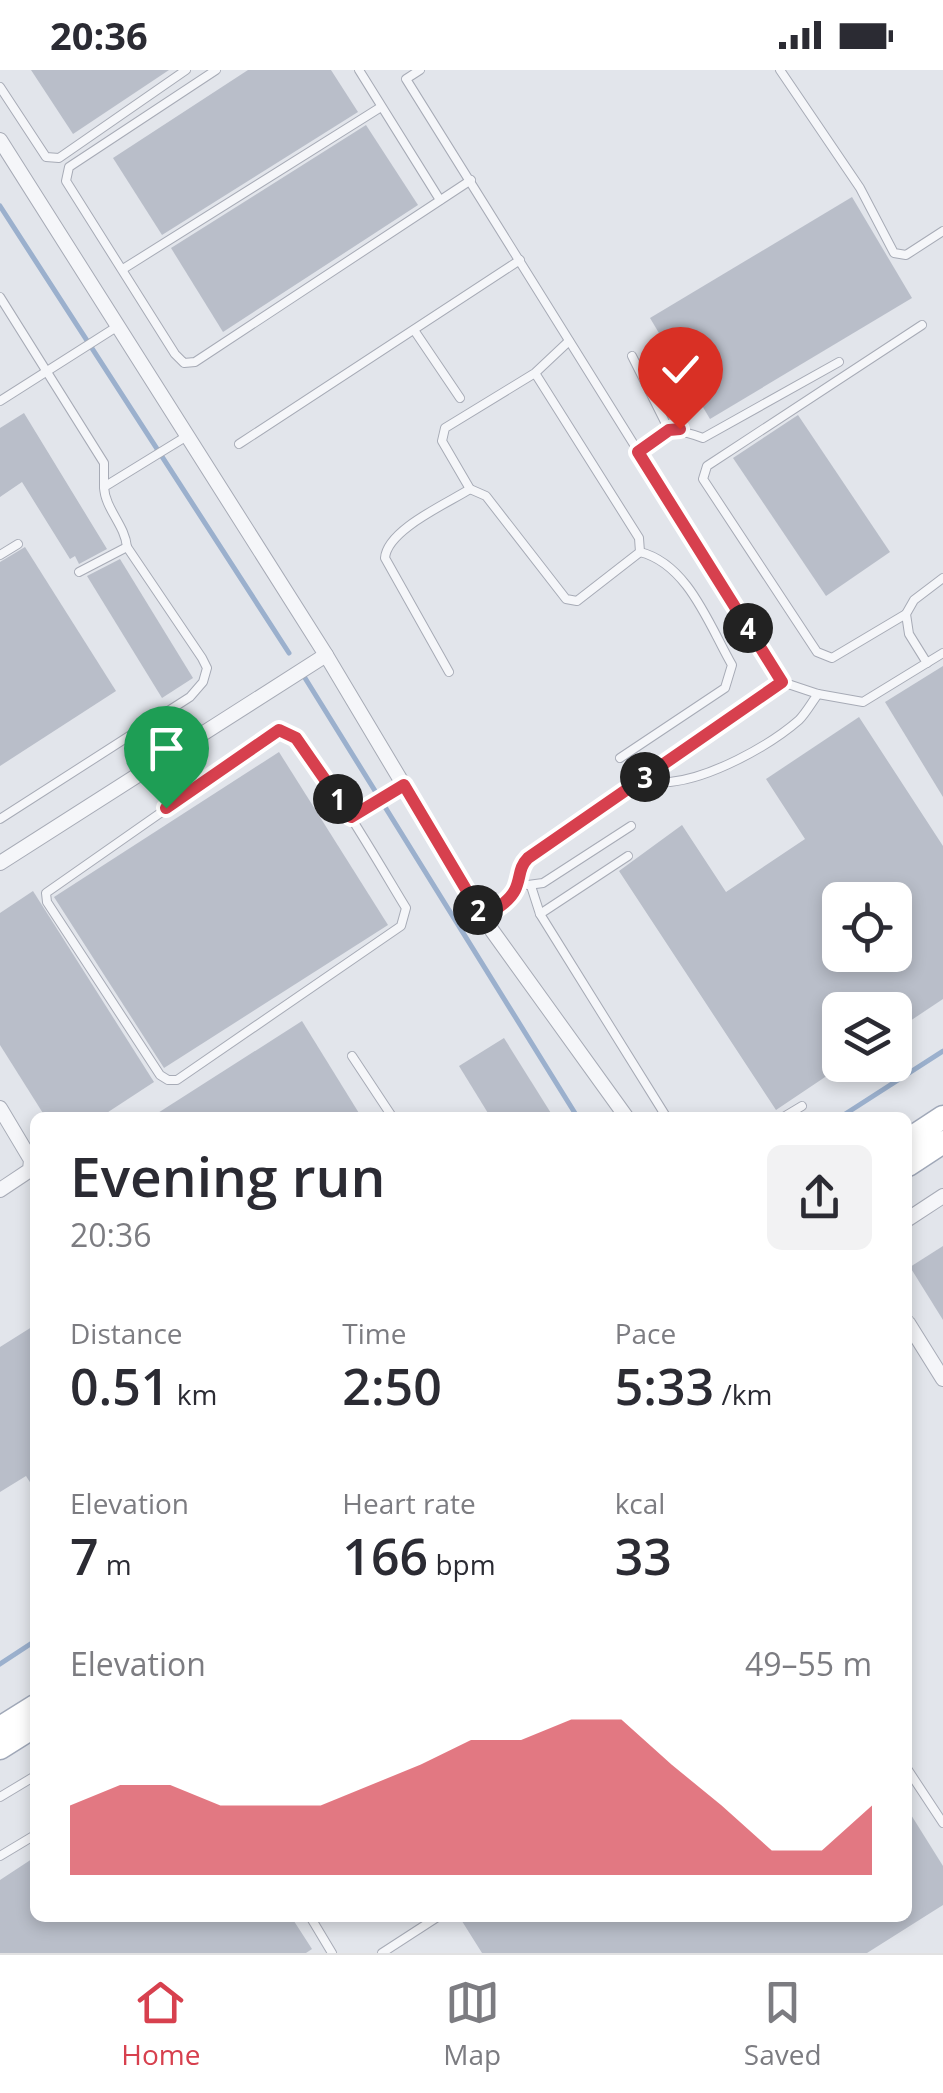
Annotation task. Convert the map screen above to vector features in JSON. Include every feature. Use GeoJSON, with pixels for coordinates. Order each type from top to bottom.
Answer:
{"type":"FeatureCollection","features":[{"type":"Feature","properties":{"kind":"main road"},"geometry":{"type":"LineString","coordinates":[[912,1137],[943,1118]]}},
{"type":"Feature","properties":{"kind":"main road"},"geometry":{"type":"LineString","coordinates":[[912,1162],[943,1142]]}},
{"type":"Feature","properties":{"kind":"main road"},"geometry":{"type":"LineString","coordinates":[[0,1728],[30,1709]]}},
{"type":"Feature","properties":{"kind":"main road"},"geometry":{"type":"LineString","coordinates":[[0,1748],[30,1729]]}},
{"type":"Feature","properties":{"kind":"street"},"geometry":{"type":"LineString","coordinates":[[0,140],[326,655],[398,788],[483,918],[622,1112]]}},
{"type":"Feature","properties":{"kind":"street"},"geometry":{"type":"LineString","coordinates":[[0,863],[326,655]]}},
{"type":"Feature","properties":{"kind":"street"},"geometry":{"type":"LineString","coordinates":[[0,1108],[30,1158]]}},
{"type":"Feature","properties":{"kind":"street"},"geometry":{"type":"LineString","coordinates":[[0,1190],[30,1170]]}},
{"type":"Feature","properties":{"kind":"street"},"geometry":{"type":"LineString","coordinates":[[912,1216],[943,1196]]}},
{"type":"Feature","properties":{"kind":"street"},"geometry":{"type":"LineString","coordinates":[[912,1329],[943,1379]]}},
{"type":"Feature","properties":{"kind":"lane"},"geometry":{"type":"LineString","coordinates":[[0,88],[46,157],[59,158],[186,70]]}},
{"type":"Feature","properties":{"kind":"lane"},"geometry":{"type":"LineString","coordinates":[[216,70],[69,166],[66,181],[184,363],[195,362],[470,180]]}},
{"type":"Feature","properties":{"kind":"lane"},"geometry":{"type":"LineString","coordinates":[[360,70],[440,200]]}},
{"type":"Feature","properties":{"kind":"lane"},"geometry":{"type":"LineString","coordinates":[[400,70],[782,682],[818,694],[863,702],[943,653]]}},
{"type":"Feature","properties":{"kind":"lane"},"geometry":{"type":"LineString","coordinates":[[406,80],[420,70]]}},
{"type":"Feature","properties":{"kind":"lane"},"geometry":{"type":"LineString","coordinates":[[780,70],[860,188],[894,253],[906,255],[943,230]]}},
{"type":"Feature","properties":{"kind":"lane"},"geometry":{"type":"LineString","coordinates":[[123,269],[382,107]]}},
{"type":"Feature","properties":{"kind":"lane"},"geometry":{"type":"LineString","coordinates":[[238,444],[520,260]]}},
{"type":"Feature","properties":{"kind":"lane"},"geometry":{"type":"LineString","coordinates":[[0,297],[104,463],[105,497],[126,533],[127,547],[207,668],[203,682],[190,697],[0,820]]}},
{"type":"Feature","properties":{"kind":"lane"},"geometry":{"type":"LineString","coordinates":[[0,402],[118,326]]}},
{"type":"Feature","properties":{"kind":"lane"},"geometry":{"type":"LineString","coordinates":[[922,326],[706,466],[703,479],[817,652],[832,658],[906,614],[914,600],[943,578]]}},
{"type":"Feature","properties":{"kind":"lane"},"geometry":{"type":"LineString","coordinates":[[414,330],[460,398]]}},
{"type":"Feature","properties":{"kind":"lane"},"geometry":{"type":"LineString","coordinates":[[569,342],[534,373],[445,428],[442,441],[470,489],[486,496],[566,599],[577,601],[588,595],[640,552]]}},
{"type":"Feature","properties":{"kind":"lane"},"geometry":{"type":"LineString","coordinates":[[632,356],[669,430]]}},
{"type":"Feature","properties":{"kind":"lane"},"geometry":{"type":"LineString","coordinates":[[638,452],[669,430],[680,429],[702,438],[839,362]]}},
{"type":"Feature","properties":{"kind":"lane"},"geometry":{"type":"LineString","coordinates":[[534,373],[639,538],[640,552]]}},
{"type":"Feature","properties":{"kind":"lane"},"geometry":{"type":"LineString","coordinates":[[104,487],[187,436]]}},
{"type":"Feature","properties":{"kind":"lane"},"geometry":{"type":"LineString","coordinates":[[449,672],[385,558],[386,549],[397,534],[470,489]]}},
{"type":"Feature","properties":{"kind":"lane"},"geometry":{"type":"LineString","coordinates":[[0,555],[18,544]]}},
{"type":"Feature","properties":{"kind":"lane"},"geometry":{"type":"LineString","coordinates":[[79,572],[127,547]]}},
{"type":"Feature","properties":{"kind":"lane"},"geometry":{"type":"LineString","coordinates":[[620,758],[725,688],[732,664],[678,572],[660,557],[640,552]]}},
{"type":"Feature","properties":{"kind":"lane"},"geometry":{"type":"LineString","coordinates":[[906,614],[909,634],[927,663]]}},
{"type":"Feature","properties":{"kind":"lane"},"geometry":{"type":"LineString","coordinates":[[483,918],[513,895],[521,865],[528,858],[782,682]]}},
{"type":"Feature","properties":{"kind":"lane"},"geometry":{"type":"LineString","coordinates":[[670,782],[727,767],[800,719],[818,694]]}},
{"type":"Feature","properties":{"kind":"lane"},"geometry":{"type":"LineString","coordinates":[[279,730],[296,738],[351,817],[406,908],[401,926],[176,1080],[160,1075],[47,902],[46,893],[279,730]]}},
{"type":"Feature","properties":{"kind":"lane"},"geometry":{"type":"LineString","coordinates":[[351,817],[398,788]]}},
{"type":"Feature","properties":{"kind":"lane"},"geometry":{"type":"LineString","coordinates":[[518,882],[531,886],[559,874],[631,826]]}},
{"type":"Feature","properties":{"kind":"lane"},"geometry":{"type":"LineString","coordinates":[[540,914],[628,856]]}},
{"type":"Feature","properties":{"kind":"lane"},"geometry":{"type":"LineString","coordinates":[[531,886],[540,914],[663,1112]]}},
{"type":"Feature","properties":{"kind":"lane"},"geometry":{"type":"LineString","coordinates":[[352,1056],[389,1112]]}},
{"type":"Feature","properties":{"kind":"lane"},"geometry":{"type":"LineString","coordinates":[[792,1112],[802,1106]]}},
{"type":"Feature","properties":{"kind":"lane"},"geometry":{"type":"LineString","coordinates":[[912,1776],[943,1823]]}},
{"type":"Feature","properties":{"kind":"lane"},"geometry":{"type":"LineString","coordinates":[[0,1798],[30,1779]]}},
{"type":"Feature","properties":{"kind":"lane"},"geometry":{"type":"LineString","coordinates":[[0,1856],[30,1838]]}},
{"type":"Feature","properties":{"kind":"lane"},"geometry":{"type":"LineString","coordinates":[[313,1922],[332,1953]]}},
{"type":"Feature","properties":{"kind":"lane"},"geometry":{"type":"LineString","coordinates":[[382,1953],[430,1922]]}},
{"type":"Feature","properties":{"kind":"building"},"geometry":{"type":"Polygon","coordinates":[[[31,70],[169,70],[73,134],[31,70]]]}},
{"type":"Feature","properties":{"kind":"building"},"geometry":{"type":"Polygon","coordinates":[[[248,70],[331,70],[358,112],[162,235],[113,158],[248,70]]]}},
{"type":"Feature","properties":{"kind":"building"},"geometry":{"type":"Polygon","coordinates":[[[366,125],[418,205],[223,332],[171,248],[366,125]]]}},
{"type":"Feature","properties":{"kind":"building"},"geometry":{"type":"Polygon","coordinates":[[[852,197],[912,298],[710,419],[650,318],[852,197]]]}},
{"type":"Feature","properties":{"kind":"building"},"geometry":{"type":"Polygon","coordinates":[[[24,413],[107,549],[79,564],[75,556],[70,559],[22,482],[0,497],[0,428],[24,413]]]}},
{"type":"Feature","properties":{"kind":"building"},"geometry":{"type":"Polygon","coordinates":[[[798,415],[890,552],[826,596],[733,458],[798,415]]]}},
{"type":"Feature","properties":{"kind":"building"},"geometry":{"type":"Polygon","coordinates":[[[25,547],[116,691],[0,766],[0,562],[25,547]]]}},
{"type":"Feature","properties":{"kind":"building"},"geometry":{"type":"Polygon","coordinates":[[[120,559],[193,678],[162,698],[87,576],[120,559]]]}},
{"type":"Feature","properties":{"kind":"building"},"geometry":{"type":"Polygon","coordinates":[[[943,666],[943,797],[885,702],[943,666]]]}},
{"type":"Feature","properties":{"kind":"building"},"geometry":{"type":"Polygon","coordinates":[[[859,717],[943,846],[943,999],[912,1020],[912,992],[822,992],[822,1079],[776,1110],[619,871],[682,825],[726,892],[805,839],[766,779],[859,717]]]}},
{"type":"Feature","properties":{"kind":"building"},"geometry":{"type":"Polygon","coordinates":[[[279,752],[388,925],[164,1068],[54,897],[279,752]]]}},
{"type":"Feature","properties":{"kind":"building"},"geometry":{"type":"Polygon","coordinates":[[[33,891],[154,1082],[108,1112],[42,1112],[0,1045],[0,913],[33,891]]]}},
{"type":"Feature","properties":{"kind":"building"},"geometry":{"type":"Polygon","coordinates":[[[302,1021],[358,1112],[159,1112],[302,1021]]]}},
{"type":"Feature","properties":{"kind":"building"},"geometry":{"type":"Polygon","coordinates":[[[504,1038],[550,1112],[487,1112],[459,1066],[504,1038]]]}},
{"type":"Feature","properties":{"kind":"building"},"geometry":{"type":"Polygon","coordinates":[[[943,1246],[943,1320],[912,1270],[912,1266],[943,1246]]]}},
{"type":"Feature","properties":{"kind":"building"},"geometry":{"type":"Polygon","coordinates":[[[30,1328],[30,1482],[26,1476],[0,1492],[0,1347],[30,1328]]]}},
{"type":"Feature","properties":{"kind":"building"},"geometry":{"type":"Polygon","coordinates":[[[912,1816],[943,1866],[943,1905],[867,1953],[482,1953],[463,1922],[912,1922],[912,1816]]]}},
{"type":"Feature","properties":{"kind":"building"},"geometry":{"type":"Polygon","coordinates":[[[30,1860],[30,1922],[295,1922],[312,1949],[306,1953],[0,1953],[0,1880],[30,1860]]]}},
{"type":"Feature","properties":{"kind":"waterway"},"geometry":{"type":"LineString","coordinates":[[0,206],[289,653]]}},
{"type":"Feature","properties":{"kind":"waterway"},"geometry":{"type":"LineString","coordinates":[[305,678],[574,1112]]}},
{"type":"Feature","properties":{"kind":"waterway"},"geometry":{"type":"LineString","coordinates":[[848,1112],[943,1051]]}},
{"type":"Feature","properties":{"kind":"waterway"},"geometry":{"type":"LineString","coordinates":[[0,1664],[30,1644]]}},
{"type":"Feature","properties":{"kind":"route"},"geometry":{"type":"LineString","coordinates":[[166,808],[279,730],[287,732],[296,738],[351,817],[404,785],[483,918],[500,906],[513,895],[521,865],[528,858],[782,682],[638,452],[669,430],[680,429]]}}]}
